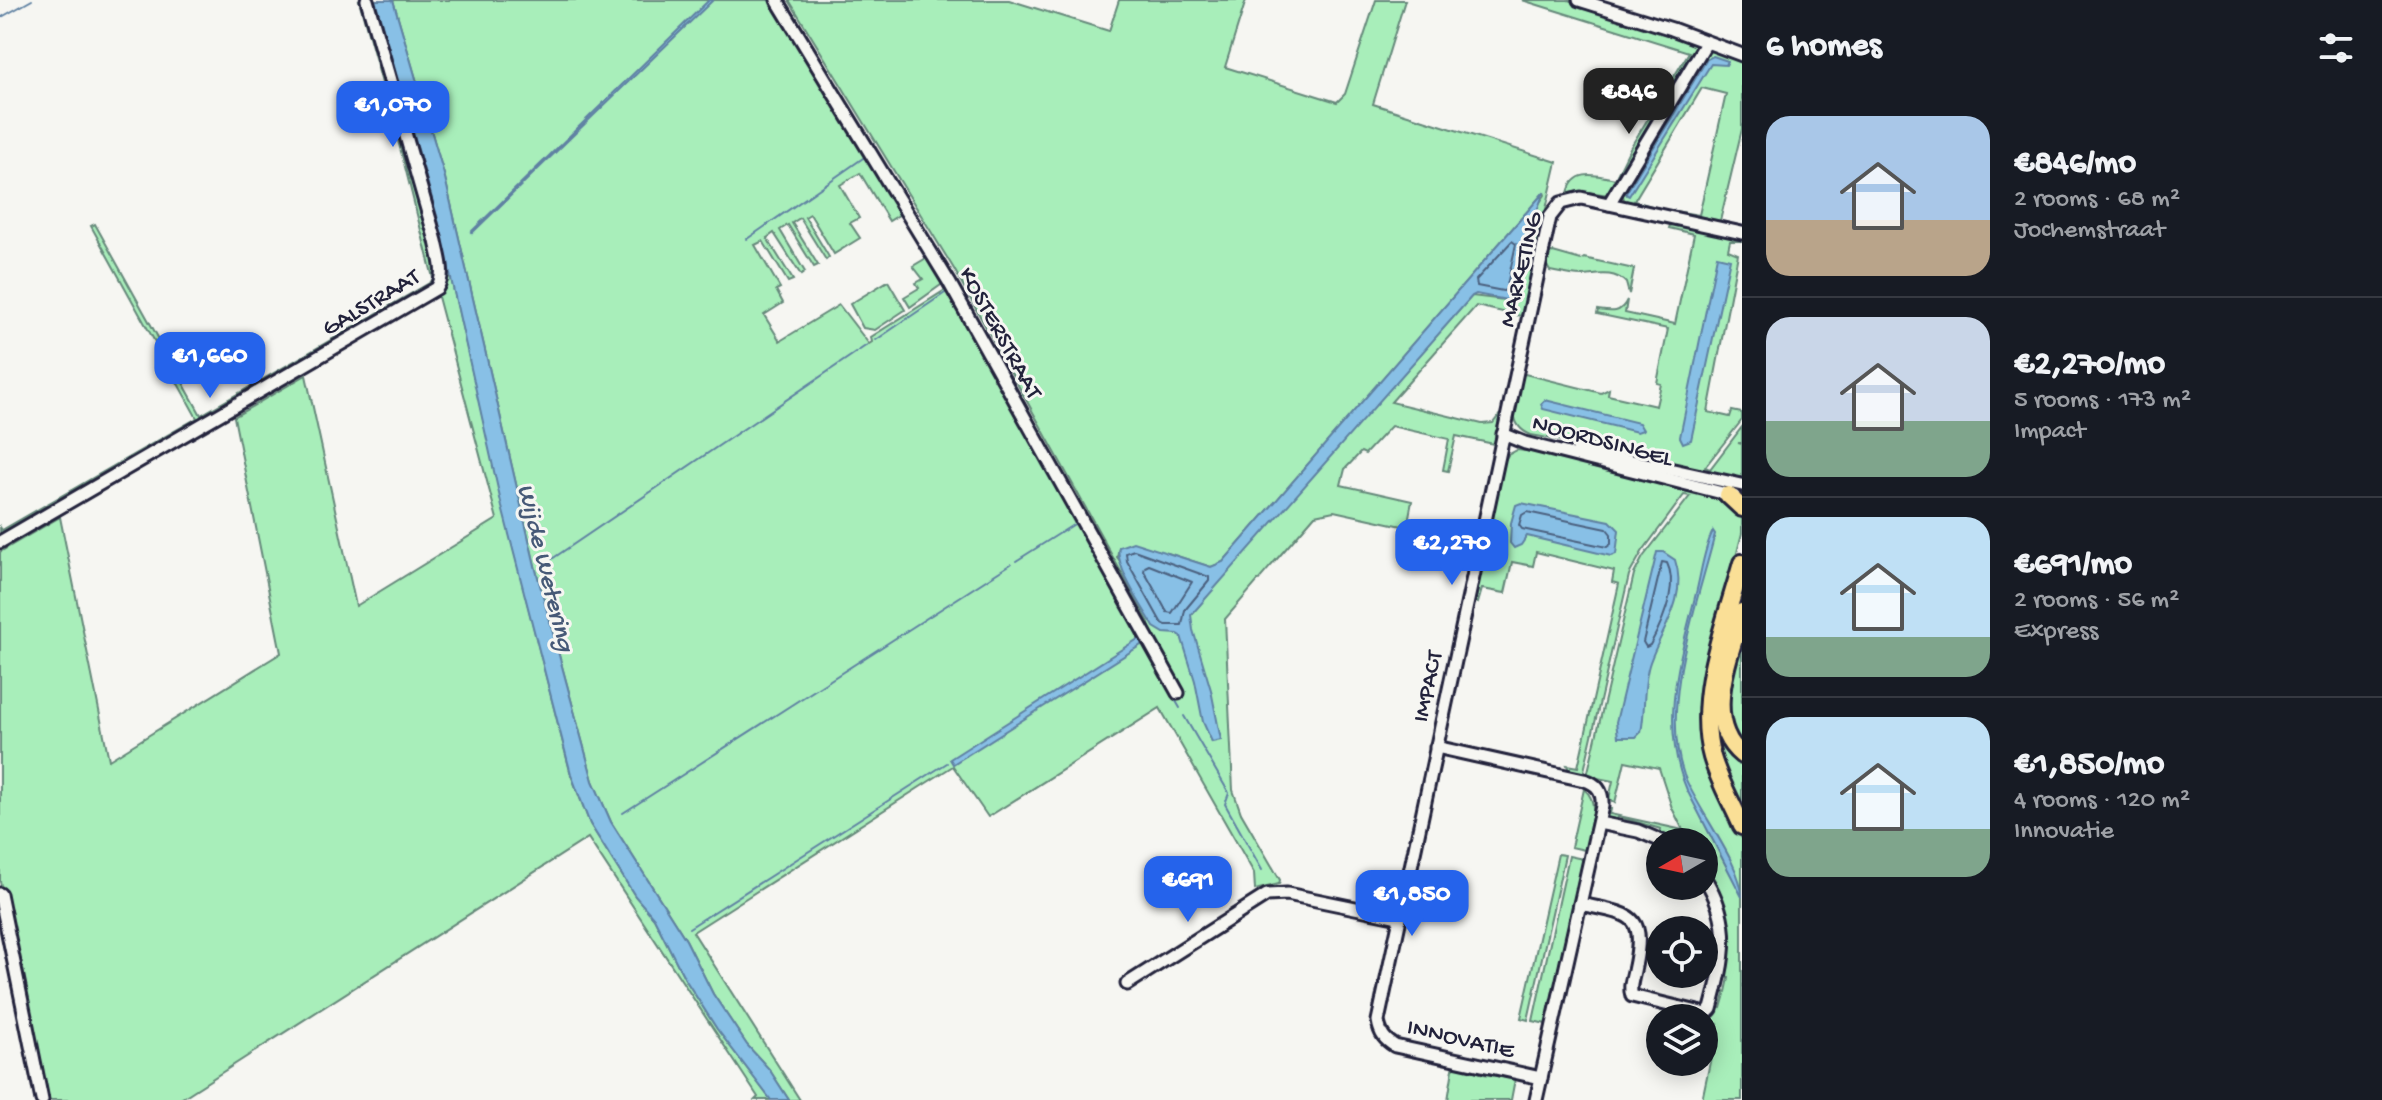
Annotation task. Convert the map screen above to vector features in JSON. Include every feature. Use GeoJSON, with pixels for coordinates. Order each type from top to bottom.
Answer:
{"type":"FeatureCollection","features":[{"type":"Feature","properties":{"kind":"highway"},"geometry":{"type":"LineString","coordinates":[[1737,493],[1742,508]]}},
{"type":"Feature","properties":{"kind":"highway"},"geometry":{"type":"LineString","coordinates":[[1742,563],[1719,647],[1708,695],[1706,720],[1712,759],[1742,826]]}},
{"type":"Feature","properties":{"kind":"highway"},"geometry":{"type":"LineString","coordinates":[[1742,612],[1724,678],[1721,719],[1726,733],[1742,755]]}},
{"type":"Feature","properties":{"kind":"street","name":"GALSTRAAT"},"geometry":{"type":"LineString","coordinates":[[0,542],[437,288],[442,270],[436,241],[367,0]]}},
{"type":"Feature","properties":{"kind":"street","name":"KOSTERSTRAAT"},"geometry":{"type":"LineString","coordinates":[[777,0],[949,282],[1178,693]]}},
{"type":"Feature","properties":{"kind":"street"},"geometry":{"type":"LineString","coordinates":[[1579,0],[1742,55]]}},
{"type":"Feature","properties":{"kind":"street"},"geometry":{"type":"LineString","coordinates":[[1609,204],[1706,43]]}},
{"type":"Feature","properties":{"kind":"street","name":"MARKETING"},"geometry":{"type":"LineString","coordinates":[[1503,434],[1550,217],[1557,207],[1571,199],[1581,198],[1742,233]]}},
{"type":"Feature","properties":{"kind":"street","name":"NOORDSINGEL"},"geometry":{"type":"LineString","coordinates":[[1503,434],[1525,443],[1737,493]]}},
{"type":"Feature","properties":{"kind":"street","name":"IMPACT"},"geometry":{"type":"LineString","coordinates":[[1503,434],[1436,747],[1591,782],[1599,788],[1603,798],[1536,1100]]}},
{"type":"Feature","properties":{"kind":"street","name":"INNOVATIE"},"geometry":{"type":"LineString","coordinates":[[1436,747],[1378,1021],[1380,1031],[1395,1046],[1541,1078]]}},
{"type":"Feature","properties":{"kind":"street"},"geometry":{"type":"LineString","coordinates":[[1599,823],[1646,834]]}},
{"type":"Feature","properties":{"kind":"street"},"geometry":{"type":"LineString","coordinates":[[1127,984],[1267,895],[1280,893],[1399,917]]}},
{"type":"Feature","properties":{"kind":"street"},"geometry":{"type":"LineString","coordinates":[[0,894],[42,1100]]}},
{"type":"Feature","properties":{"kind":"street"},"geometry":{"type":"LineString","coordinates":[[1580,904],[1621,912],[1634,923],[1640,943],[1630,987],[1632,996],[1706,1014],[1711,1009],[1722,969],[1725,938],[1715,900]]}},
{"type":"Feature","properties":{"kind":"green space"},"geometry":{"type":"Polygon","coordinates":[[[359,0],[363,0],[439,270],[434,285],[0,538],[0,527],[2,530],[197,418],[91,226],[95,224],[201,415],[431,282],[433,278],[403,159],[359,0]]]}},
{"type":"Feature","properties":{"kind":"green space"},"geometry":{"type":"Polygon","coordinates":[[[371,0],[375,0],[437,216],[503,508],[571,775],[590,824],[635,896],[654,918],[685,979],[717,1029],[771,1100],[755,1100],[758,1097],[588,838],[179,1100],[46,1100],[0,881],[0,552],[60,517],[109,760],[281,653],[234,417],[306,375],[356,606],[497,519],[437,293],[444,285],[371,0]]]}},
{"type":"Feature","properties":{"kind":"green space"},"geometry":{"type":"Polygon","coordinates":[[[393,0],[775,0],[902,213],[889,221],[860,173],[840,185],[859,218],[850,223],[860,238],[834,254],[810,214],[805,217],[829,257],[826,260],[800,218],[792,223],[818,265],[814,267],[788,225],[780,230],[805,272],[801,275],[774,233],[767,238],[793,280],[788,282],[763,241],[755,245],[780,288],[776,290],[783,303],[764,315],[780,341],[839,305],[869,344],[871,337],[950,287],[1180,698],[1185,693],[1153,639],[1148,621],[954,269],[789,0],[1009,0],[1109,31],[1119,0],[1246,0],[1225,67],[1337,102],[1345,94],[1376,0],[1405,0],[1373,104],[1557,162],[1521,316],[1476,306],[1391,402],[1482,424],[1493,423],[1500,414],[1494,444],[1456,436],[1448,471],[1443,470],[1449,439],[1391,426],[1365,454],[1361,452],[1345,469],[1341,485],[1412,501],[1407,527],[1334,511],[1315,515],[1225,619],[1233,790],[1241,813],[1280,880],[1279,884],[1255,890],[1254,873],[1160,708],[988,817],[953,766],[693,932],[800,1100],[789,1100],[713,994],[686,940],[611,822],[593,781],[536,570],[445,178],[393,0]],[[1544,192],[1223,562],[1211,567],[1168,553],[1119,547],[1117,557],[1175,634],[1182,633],[1191,615],[1259,535],[1472,296],[1512,301],[1528,231],[1544,192]]]}},
{"type":"Feature","properties":{"kind":"green space"},"geometry":{"type":"Polygon","coordinates":[[[1522,0],[1568,0],[1667,31],[1698,46],[1609,195],[1580,191],[1568,193],[1580,177],[1593,175],[1615,179],[1630,148],[1689,52],[1522,0]]]}},
{"type":"Feature","properties":{"kind":"green space"},"geometry":{"type":"Polygon","coordinates":[[[1713,49],[1742,59],[1742,129],[1720,221],[1669,210],[1699,215],[1726,94],[1702,88],[1634,201],[1662,209],[1624,200],[1622,191],[1707,50],[1713,49]]]}},
{"type":"Feature","properties":{"kind":"green space"},"geometry":{"type":"Polygon","coordinates":[[[1671,223],[1738,236],[1741,241],[1730,241],[1728,250],[1738,254],[1708,412],[1730,417],[1732,411],[1742,413],[1742,420],[1705,467],[1710,469],[1742,427],[1742,443],[1738,443],[1742,444],[1742,482],[1531,435],[1517,424],[1515,417],[1517,392],[1525,374],[1601,393],[1609,389],[1608,395],[1656,406],[1661,384],[1657,383],[1668,329],[1597,314],[1598,310],[1619,310],[1627,300],[1625,313],[1675,324],[1694,234],[1669,228],[1671,223]]]}},
{"type":"Feature","properties":{"kind":"green space"},"geometry":{"type":"Polygon","coordinates":[[[1553,252],[1634,269],[1629,294],[1626,283],[1616,276],[1578,276],[1550,271],[1545,263],[1547,256],[1553,252]]]}},
{"type":"Feature","properties":{"kind":"green space"},"geometry":{"type":"Polygon","coordinates":[[[928,257],[942,276],[941,285],[910,307],[904,297],[919,288],[916,283],[923,279],[913,266],[928,257]]]}},
{"type":"Feature","properties":{"kind":"green space"},"geometry":{"type":"Polygon","coordinates":[[[888,281],[905,310],[875,330],[863,328],[850,304],[888,281]]]}},
{"type":"Feature","properties":{"kind":"green space"},"geometry":{"type":"Polygon","coordinates":[[[1517,450],[1535,452],[1723,500],[1742,515],[1742,533],[1703,686],[1711,776],[1742,839],[1742,1100],[1702,1100],[1707,1076],[1718,1076],[1718,1008],[1721,1008],[1725,994],[1719,991],[1726,992],[1729,978],[1723,976],[1727,959],[1714,900],[1718,900],[1718,828],[1682,828],[1659,768],[1625,761],[1615,803],[1609,799],[1613,781],[1587,776],[1634,574],[1643,557],[1690,496],[1684,495],[1629,575],[1583,775],[1570,773],[1567,765],[1578,767],[1619,584],[1612,582],[1614,571],[1536,552],[1533,566],[1512,562],[1505,593],[1482,589],[1478,603],[1474,601],[1503,463],[1508,455],[1517,450]]]}},
{"type":"Feature","properties":{"kind":"green space"},"geometry":{"type":"Polygon","coordinates":[[[1742,586],[1719,693],[1742,760],[1742,819],[1714,747],[1718,681],[1742,586]]]}},
{"type":"Feature","properties":{"kind":"green space"},"geometry":{"type":"Polygon","coordinates":[[[1742,635],[1742,747],[1730,726],[1728,695],[1742,635]]]}},
{"type":"Feature","properties":{"kind":"green space"},"geometry":{"type":"Polygon","coordinates":[[[1584,789],[1593,810],[1585,850],[1571,847],[1584,789]]]}},
{"type":"Feature","properties":{"kind":"green space"},"geometry":{"type":"Polygon","coordinates":[[[1608,809],[1611,809],[1610,814],[1674,828],[1657,828],[1618,817],[1616,823],[1606,820],[1608,809]]]}},
{"type":"Feature","properties":{"kind":"green space"},"geometry":{"type":"Polygon","coordinates":[[[1558,854],[1565,855],[1528,1020],[1521,1018],[1558,854]]]}},
{"type":"Feature","properties":{"kind":"green space"},"geometry":{"type":"Polygon","coordinates":[[[1569,856],[1583,859],[1546,1024],[1533,1021],[1569,856]]]}},
{"type":"Feature","properties":{"kind":"green space"},"geometry":{"type":"Polygon","coordinates":[[[1456,1065],[1515,1079],[1511,1100],[1448,1100],[1456,1065]]]}},
{"type":"Feature","properties":{"kind":"water"},"geometry":{"type":"Polygon","coordinates":[[[375,0],[393,0],[445,178],[536,570],[593,781],[611,822],[686,940],[713,994],[789,1100],[771,1100],[717,1029],[685,979],[654,918],[635,896],[590,824],[571,774],[502,507],[437,216],[375,0]]]}},
{"type":"Feature","properties":{"kind":"water"},"geometry":{"type":"Polygon","coordinates":[[[709,0],[713,0],[471,232],[709,0]]]}},
{"type":"Feature","properties":{"kind":"water"},"geometry":{"type":"Polygon","coordinates":[[[1713,56],[1728,61],[1726,65],[1711,64],[1627,195],[1707,59],[1713,56]]]}},
{"type":"Feature","properties":{"kind":"water"},"geometry":{"type":"Polygon","coordinates":[[[1544,192],[1524,245],[1512,301],[1476,294],[1472,296],[1191,615],[1221,740],[1212,742],[1203,722],[1195,681],[1181,636],[1164,633],[1154,627],[1125,576],[1119,547],[1133,542],[1211,567],[1223,562],[1544,192]]]}},
{"type":"Feature","properties":{"kind":"water"},"geometry":{"type":"Polygon","coordinates":[[[1717,256],[1730,259],[1691,440],[1683,443],[1680,437],[1717,256]]]}},
{"type":"Feature","properties":{"kind":"water"},"geometry":{"type":"Polygon","coordinates":[[[1545,400],[1639,423],[1643,430],[1637,432],[1543,409],[1541,404],[1545,400]]]}},
{"type":"Feature","properties":{"kind":"water"},"geometry":{"type":"Polygon","coordinates":[[[1521,503],[1610,521],[1619,530],[1616,554],[1611,556],[1527,536],[1521,545],[1514,548],[1510,543],[1511,523],[1516,505],[1521,503]]]}},
{"type":"Feature","properties":{"kind":"water"},"geometry":{"type":"Polygon","coordinates":[[[1713,531],[1715,534],[1683,655],[1676,718],[1677,747],[1684,775],[1713,828],[1707,828],[1687,790],[1679,766],[1673,718],[1678,669],[1713,531]]]}},
{"type":"Feature","properties":{"kind":"water"},"geometry":{"type":"Polygon","coordinates":[[[1657,552],[1663,552],[1675,560],[1678,574],[1676,600],[1648,670],[1641,732],[1636,737],[1618,737],[1616,722],[1657,552]]]}},
{"type":"Feature","properties":{"kind":"water"},"geometry":{"type":"Polygon","coordinates":[[[1138,639],[1141,645],[953,764],[950,759],[1138,639]]]}},
{"type":"Feature","properties":{"kind":"water"},"geometry":{"type":"Polygon","coordinates":[[[1718,837],[1735,869],[1742,897],[1718,850],[1718,837]]]}},
{"type":"Feature","properties":{"kind":"waterway"},"geometry":{"type":"LineString","coordinates":[[0,18],[32,0]]}},
{"type":"Feature","properties":{"kind":"waterway"},"geometry":{"type":"LineString","coordinates":[[769,0],[800,50]]}},
{"type":"Feature","properties":{"kind":"waterway"},"geometry":{"type":"LineString","coordinates":[[747,239],[866,156],[804,56]]}},
{"type":"Feature","properties":{"kind":"waterway"},"geometry":{"type":"LineString","coordinates":[[876,340],[948,291],[965,323]]}},
{"type":"Feature","properties":{"kind":"waterway","name":"Wijde Wetering"},"geometry":{"type":"LineString","coordinates":[[549,561],[867,345]]}},
{"type":"Feature","properties":{"kind":"waterway"},"geometry":{"type":"LineString","coordinates":[[1041,458],[1051,477]]}},
{"type":"Feature","properties":{"kind":"waterway"},"geometry":{"type":"LineString","coordinates":[[1055,485],[1081,533]]}},
{"type":"Feature","properties":{"kind":"waterway"},"geometry":{"type":"LineString","coordinates":[[1016,561],[1076,523]]}},
{"type":"Feature","properties":{"kind":"waterway"},"geometry":{"type":"LineString","coordinates":[[1085,540],[1133,625]]}},
{"type":"Feature","properties":{"kind":"waterway"},"geometry":{"type":"LineString","coordinates":[[623,813],[1011,564]]}},
{"type":"Feature","properties":{"kind":"waterway"},"geometry":{"type":"LineString","coordinates":[[1146,649],[1167,684]]}},
{"type":"Feature","properties":{"kind":"waterway"},"geometry":{"type":"LineString","coordinates":[[1173,696],[1180,708]]}},
{"type":"Feature","properties":{"kind":"waterway"},"geometry":{"type":"LineString","coordinates":[[1184,716],[1229,793],[1225,804],[1262,870]]}},
{"type":"Feature","properties":{"kind":"waterway"},"geometry":{"type":"LineString","coordinates":[[689,928],[947,763]]}}]}
